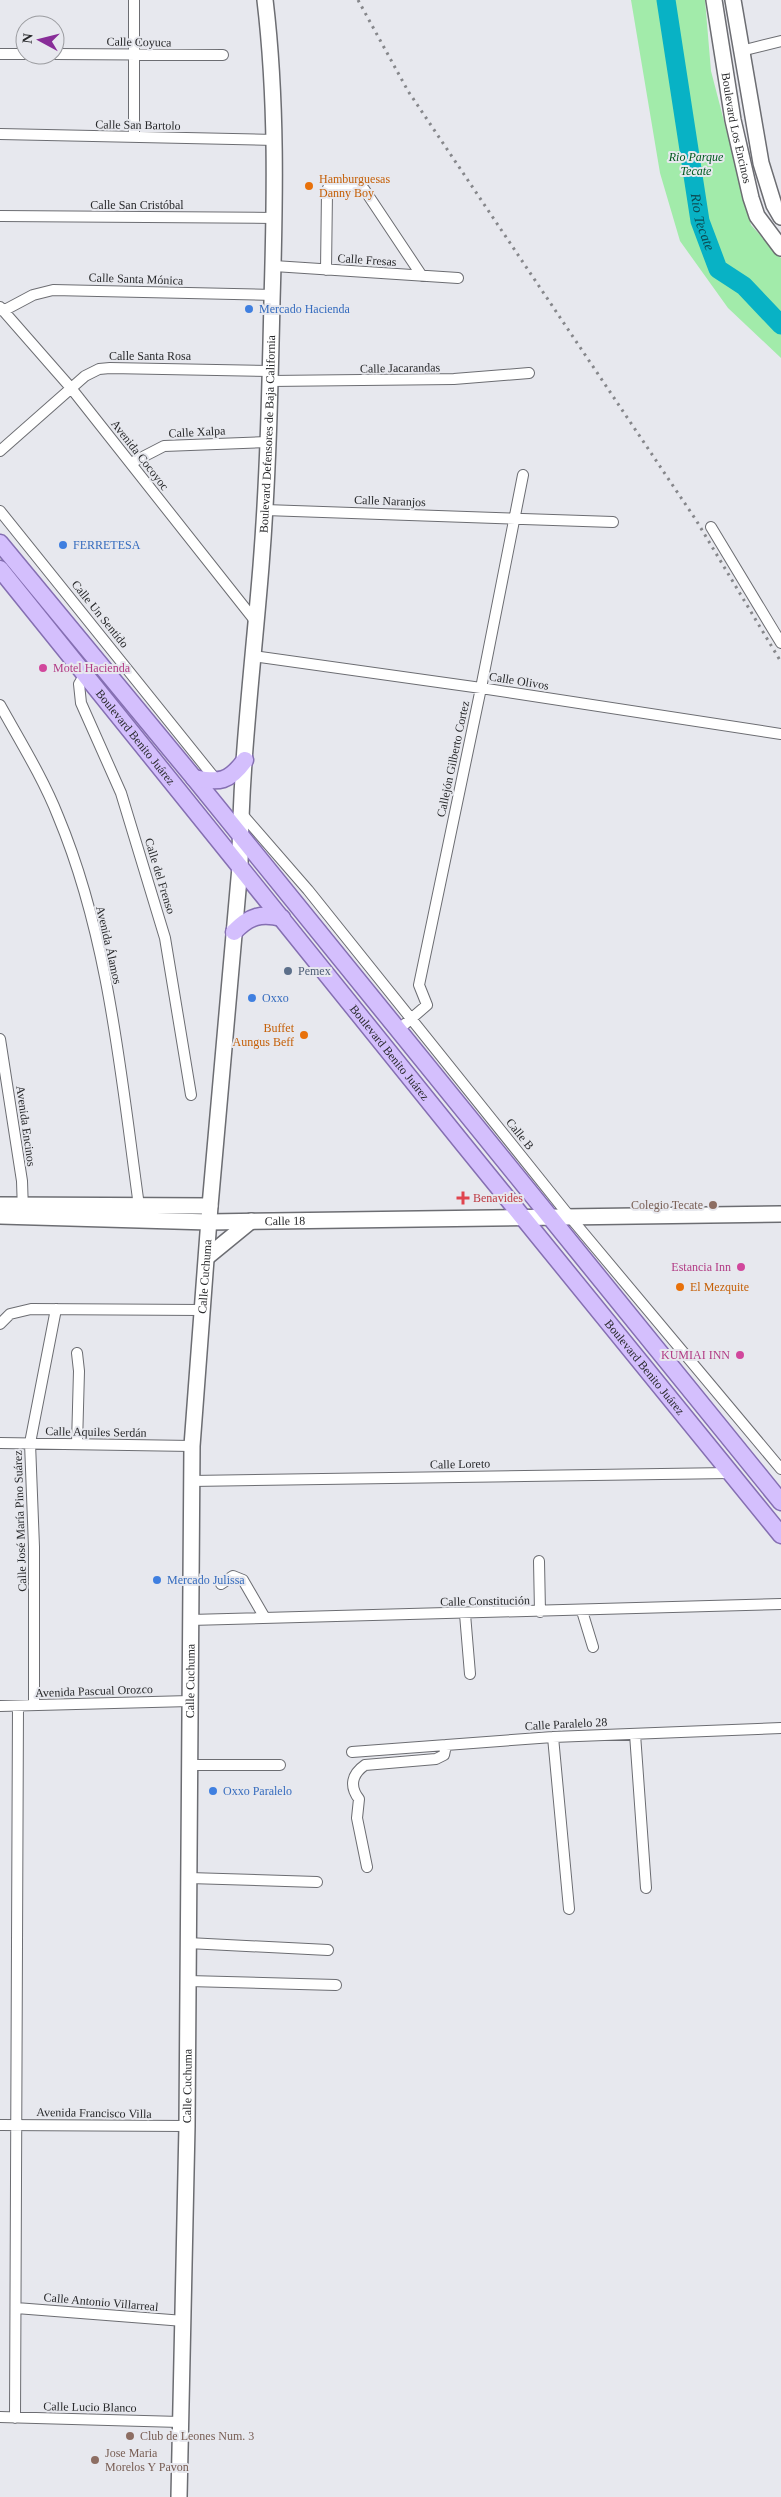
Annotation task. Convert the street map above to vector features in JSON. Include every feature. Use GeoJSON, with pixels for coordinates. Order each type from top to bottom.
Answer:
{"type":"FeatureCollection","features":[{"type":"Feature","properties":{"kind":"main road","name":"Boulevard Benito Juárez"},"geometry":{"type":"LineString","coordinates":[[0,544],[5,570],[85,674],[781,1535]]}},
{"type":"Feature","properties":{"kind":"main road","name":"Boulevard Benito Juárez"},"geometry":{"type":"LineString","coordinates":[[5,570],[194,778],[778,1496]]}},
{"type":"Feature","properties":{"kind":"main road"},"geometry":{"type":"LineString","coordinates":[[194,778],[223,781],[235,773],[245,760]]}},
{"type":"Feature","properties":{"kind":"main road"},"geometry":{"type":"LineString","coordinates":[[180,791],[198,800],[226,833],[239,834]]}},
{"type":"Feature","properties":{"kind":"main road"},"geometry":{"type":"LineString","coordinates":[[234,932],[244,922],[254,916],[268,915],[282,918]]}},
{"type":"Feature","properties":{"kind":"street"},"geometry":{"type":"LineString","coordinates":[[134,0],[134,137]]}},
{"type":"Feature","properties":{"kind":"street","name":"Boulevard Defensores de Baja California"},"geometry":{"type":"LineString","coordinates":[[240,867],[239,834],[265,510],[274,266],[275,140],[272,59],[265,0]]}},
{"type":"Feature","properties":{"kind":"street","name":"Boulevard Los Encinos"},"geometry":{"type":"LineString","coordinates":[[714,0],[733,120],[751,198],[757,216],[781,248]]}},
{"type":"Feature","properties":{"kind":"street","name":"Boulevard Los Encinos"},"geometry":{"type":"LineString","coordinates":[[733,0],[761,163],[774,205],[781,217]]}},
{"type":"Feature","properties":{"kind":"street"},"geometry":{"type":"LineString","coordinates":[[741,51],[781,41]]}},
{"type":"Feature","properties":{"kind":"street"},"geometry":{"type":"LineString","coordinates":[[0,54],[15,54]]}},
{"type":"Feature","properties":{"kind":"street","name":"Calle Coyuca"},"geometry":{"type":"LineString","coordinates":[[65,54],[224,56]]}},
{"type":"Feature","properties":{"kind":"street","name":"Calle San Bartolo"},"geometry":{"type":"LineString","coordinates":[[0,134],[275,140]]}},
{"type":"Feature","properties":{"kind":"street"},"geometry":{"type":"LineString","coordinates":[[326,270],[328,188],[333,186],[352,186],[364,189],[422,276]]}},
{"type":"Feature","properties":{"kind":"street","name":"Calle San Cristóbal"},"geometry":{"type":"LineString","coordinates":[[0,216],[274,218]]}},
{"type":"Feature","properties":{"kind":"street","name":"Calle Fresas"},"geometry":{"type":"LineString","coordinates":[[274,266],[458,278]]}},
{"type":"Feature","properties":{"kind":"street","name":"Calle Santa Mónica"},"geometry":{"type":"LineString","coordinates":[[2,309],[33,295],[53,290],[273,295]]}},
{"type":"Feature","properties":{"kind":"street","name":"Avenida Cocoyoc"},"geometry":{"type":"LineString","coordinates":[[2,309],[71,388],[256,622]]}},
{"type":"Feature","properties":{"kind":"street","name":"Calle Santa Rosa"},"geometry":{"type":"LineString","coordinates":[[0,451],[91,372],[110,368],[270,376]]}},
{"type":"Feature","properties":{"kind":"street","name":"Calle Jacarandas"},"geometry":{"type":"LineString","coordinates":[[270,376],[446,380],[529,373]]}},
{"type":"Feature","properties":{"kind":"street","name":"Calle Xalpa"},"geometry":{"type":"LineString","coordinates":[[131,463],[164,446],[267,442]]}},
{"type":"Feature","properties":{"kind":"street","name":"Callejón Gilberto Cortez"},"geometry":{"type":"LineString","coordinates":[[412,1018],[427,1005],[419,984],[523,475]]}},
{"type":"Feature","properties":{"kind":"street","name":"Calle Naranjos"},"geometry":{"type":"LineString","coordinates":[[265,510],[514,517],[613,522]]}},
{"type":"Feature","properties":{"kind":"street","name":"Calle Un Sentido"},"geometry":{"type":"LineString","coordinates":[[0,511],[217,781]]}},
{"type":"Feature","properties":{"kind":"street"},"geometry":{"type":"LineString","coordinates":[[711,527],[781,644]]}},
{"type":"Feature","properties":{"kind":"street"},"geometry":{"type":"LineString","coordinates":[[5,570],[32,550]]}},
{"type":"Feature","properties":{"kind":"street","name":"Calle Olivos"},"geometry":{"type":"LineString","coordinates":[[253,656],[481,688],[781,734]]}},
{"type":"Feature","properties":{"kind":"street","name":"Calle del Frenso"},"geometry":{"type":"LineString","coordinates":[[85,674],[79,684],[81,703],[121,792],[165,938],[191,1095]]}},
{"type":"Feature","properties":{"kind":"street","name":"Avenida Álamos"},"geometry":{"type":"LineString","coordinates":[[0,705],[30,758],[58,816],[80,878],[96,939],[111,1016],[139,1206]]}},
{"type":"Feature","properties":{"kind":"street","name":"Calle B"},"geometry":{"type":"LineString","coordinates":[[241,813],[308,890],[570,1217],[781,1469]]}},
{"type":"Feature","properties":{"kind":"street","name":"Calle Cuchuma"},"geometry":{"type":"LineString","coordinates":[[179,2497],[187,2126],[192,1446],[210,1206],[240,867]]}},
{"type":"Feature","properties":{"kind":"street"},"geometry":{"type":"LineString","coordinates":[[398,1030],[412,1018]]}},
{"type":"Feature","properties":{"kind":"street","name":"Avenida Encinos"},"geometry":{"type":"LineString","coordinates":[[0,1039],[23,1211]]}},
{"type":"Feature","properties":{"kind":"street","name":"Calle 18"},"geometry":{"type":"LineString","coordinates":[[0,1205],[23,1211],[209,1222],[781,1214]]}},
{"type":"Feature","properties":{"kind":"street","name":"Calle 18"},"geometry":{"type":"LineString","coordinates":[[0,1216],[23,1211],[139,1206],[210,1206]]}},
{"type":"Feature","properties":{"kind":"street"},"geometry":{"type":"LineString","coordinates":[[207,1257],[251,1221]]}},
{"type":"Feature","properties":{"kind":"street"},"geometry":{"type":"LineString","coordinates":[[0,1324],[10,1314],[31,1309],[202,1310]]}},
{"type":"Feature","properties":{"kind":"street","name":"Calle José María Pino Suárez"},"geometry":{"type":"LineString","coordinates":[[34,1705],[34,1556],[30,1443],[56,1309]]}},
{"type":"Feature","properties":{"kind":"street"},"geometry":{"type":"LineString","coordinates":[[77,1353],[80,1371],[78,1444]]}},
{"type":"Feature","properties":{"kind":"street","name":"Calle Aquiles Serdán"},"geometry":{"type":"LineString","coordinates":[[0,1443],[192,1446]]}},
{"type":"Feature","properties":{"kind":"street","name":"Calle Loreto"},"geometry":{"type":"LineString","coordinates":[[191,1481],[730,1473]]}},
{"type":"Feature","properties":{"kind":"street"},"geometry":{"type":"LineString","coordinates":[[746,1492],[778,1496]]}},
{"type":"Feature","properties":{"kind":"street"},"geometry":{"type":"LineString","coordinates":[[539,1560],[540,1612]]}},
{"type":"Feature","properties":{"kind":"street"},"geometry":{"type":"LineString","coordinates":[[221,1584],[233,1576],[243,1580],[266,1618]]}},
{"type":"Feature","properties":{"kind":"street","name":"Calle Constitución"},"geometry":{"type":"LineString","coordinates":[[190,1620],[582,1611],[781,1604]]}},
{"type":"Feature","properties":{"kind":"street"},"geometry":{"type":"LineString","coordinates":[[582,1611],[593,1647]]}},
{"type":"Feature","properties":{"kind":"street"},"geometry":{"type":"LineString","coordinates":[[465,1614],[470,1674]]}},
{"type":"Feature","properties":{"kind":"street","name":"Avenida Pascual Orozco"},"geometry":{"type":"LineString","coordinates":[[0,1706],[190,1701]]}},
{"type":"Feature","properties":{"kind":"street"},"geometry":{"type":"LineString","coordinates":[[15,2418],[18,1706]]}},
{"type":"Feature","properties":{"kind":"street","name":"Calle Paralelo 28"},"geometry":{"type":"LineString","coordinates":[[352,1752],[553,1737],[781,1728]]}},
{"type":"Feature","properties":{"kind":"street"},"geometry":{"type":"LineString","coordinates":[[635,1734],[646,1888]]}},
{"type":"Feature","properties":{"kind":"street"},"geometry":{"type":"LineString","coordinates":[[553,1737],[569,1909]]}},
{"type":"Feature","properties":{"kind":"street"},"geometry":{"type":"LineString","coordinates":[[367,1867],[357,1818],[359,1799],[353,1791],[353,1780],[359,1770],[365,1765],[436,1759],[444,1755],[446,1745]]}},
{"type":"Feature","properties":{"kind":"street"},"geometry":{"type":"LineString","coordinates":[[189,1765],[280,1765]]}},
{"type":"Feature","properties":{"kind":"street"},"geometry":{"type":"LineString","coordinates":[[189,1878],[317,1882]]}},
{"type":"Feature","properties":{"kind":"street"},"geometry":{"type":"LineString","coordinates":[[188,1944],[328,1950]]}},
{"type":"Feature","properties":{"kind":"street"},"geometry":{"type":"LineString","coordinates":[[188,1981],[336,1984]]}},
{"type":"Feature","properties":{"kind":"street","name":"Avenida Francisco Villa"},"geometry":{"type":"LineString","coordinates":[[0,2125],[187,2126]]}},
{"type":"Feature","properties":{"kind":"street","name":"Calle Antonio Villarreal"},"geometry":{"type":"LineString","coordinates":[[16,2308],[184,2322]]}},
{"type":"Feature","properties":{"kind":"street","name":"Calle Lucio Blanco"},"geometry":{"type":"LineString","coordinates":[[0,2417],[180,2422]]}},
{"type":"Feature","properties":{"kind":"green space","name":"Rio Parque Tecate"},"geometry":{"type":"Polygon","coordinates":[[[631,0],[705,0],[711,71],[751,225],[781,258],[781,358],[728,308],[680,241],[660,173],[631,0]]]}},
{"type":"Feature","properties":{"kind":"waterway","name":"Río Tecate"},"geometry":{"type":"LineString","coordinates":[[666,0],[700,221],[718,269],[744,286],[781,325]]}},
{"type":"Feature","properties":{"kind":"railway"},"geometry":{"type":"LineString","coordinates":[[358,0],[408,91],[696,520],[781,662]]}},
{"type":"Feature","properties":{"kind":"place","name":"Hamburguesas Danny Boy"},"geometry":{"type":"Point","coordinates":[309,186]}},
{"type":"Feature","properties":{"kind":"place","name":"Mercado Hacienda"},"geometry":{"type":"Point","coordinates":[249,309]}},
{"type":"Feature","properties":{"kind":"place","name":"FERRETESA"},"geometry":{"type":"Point","coordinates":[63,545]}},
{"type":"Feature","properties":{"kind":"place","name":"Motel Hacienda"},"geometry":{"type":"Point","coordinates":[43,668]}},
{"type":"Feature","properties":{"kind":"place","name":"Pemex"},"geometry":{"type":"Point","coordinates":[288,971]}},
{"type":"Feature","properties":{"kind":"place","name":"Oxxo"},"geometry":{"type":"Point","coordinates":[252,998]}},
{"type":"Feature","properties":{"kind":"place","name":"Buffet Aungus Beff"},"geometry":{"type":"Point","coordinates":[304,1035]}},
{"type":"Feature","properties":{"kind":"place","name":"Benavides"},"geometry":{"type":"Point","coordinates":[463,1198]}},
{"type":"Feature","properties":{"kind":"place","name":"Colegio Tecate"},"geometry":{"type":"Point","coordinates":[713,1205]}},
{"type":"Feature","properties":{"kind":"place","name":"Estancia Inn"},"geometry":{"type":"Point","coordinates":[741,1267]}},
{"type":"Feature","properties":{"kind":"place","name":"El Mezquite"},"geometry":{"type":"Point","coordinates":[680,1287]}},
{"type":"Feature","properties":{"kind":"place","name":"KUMIAI INN"},"geometry":{"type":"Point","coordinates":[740,1355]}},
{"type":"Feature","properties":{"kind":"place","name":"Mercado Julissa"},"geometry":{"type":"Point","coordinates":[157,1580]}},
{"type":"Feature","properties":{"kind":"place","name":"Oxxo Paralelo"},"geometry":{"type":"Point","coordinates":[213,1791]}},
{"type":"Feature","properties":{"kind":"place","name":"Club de Leones Num. 3"},"geometry":{"type":"Point","coordinates":[130,2436]}},
{"type":"Feature","properties":{"kind":"place","name":"Jose Maria Morelos Y Pavon"},"geometry":{"type":"Point","coordinates":[95,2460]}}]}
